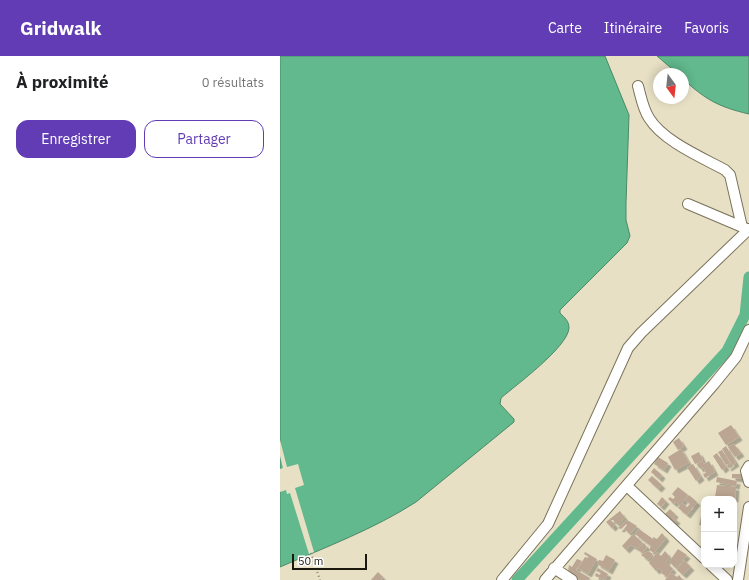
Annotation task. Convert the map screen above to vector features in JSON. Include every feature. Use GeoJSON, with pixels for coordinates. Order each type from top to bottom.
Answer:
{"type":"FeatureCollection","features":[{"type":"Feature","properties":{"kind":"street"},"geometry":{"type":"LineString","coordinates":[[638,86],[644,110],[654,126],[679,144],[725,170],[730,175],[747,229]]}},
{"type":"Feature","properties":{"kind":"street"},"geometry":{"type":"LineString","coordinates":[[688,204],[747,229]]}},
{"type":"Feature","properties":{"kind":"street"},"geometry":{"type":"LineString","coordinates":[[502,580],[548,524],[628,348],[641,333],[747,229]]}},
{"type":"Feature","properties":{"kind":"street"},"geometry":{"type":"LineString","coordinates":[[545,580],[628,486],[736,357],[749,330]]}},
{"type":"Feature","properties":{"kind":"street"},"geometry":{"type":"LineString","coordinates":[[749,466],[746,472],[749,482]]}},
{"type":"Feature","properties":{"kind":"street"},"geometry":{"type":"LineString","coordinates":[[628,486],[701,555]]}},
{"type":"Feature","properties":{"kind":"street"},"geometry":{"type":"LineString","coordinates":[[738,580],[746,545],[749,507]]}},
{"type":"Feature","properties":{"kind":"street"},"geometry":{"type":"LineString","coordinates":[[554,568],[572,580]]}},
{"type":"Feature","properties":{"kind":"street"},"geometry":{"type":"LineString","coordinates":[[714,568],[727,580]]}},
{"type":"Feature","properties":{"kind":"path"},"geometry":{"type":"LineString","coordinates":[[311,553],[320,580]]}},
{"type":"Feature","properties":{"kind":"shaded area"},"geometry":{"type":"Polygon","coordinates":[[[280,56],[605,56],[629,115],[626,220],[630,236],[627,243],[560,310],[560,313],[567,321],[569,328],[560,345],[540,365],[501,398],[500,404],[514,419],[514,422],[416,502],[400,512],[367,529],[280,567],[280,56]]]}},
{"type":"Feature","properties":{"kind":"shaded area"},"geometry":{"type":"Polygon","coordinates":[[[657,56],[749,56],[749,114],[729,109],[713,102],[699,92],[689,84],[689,68],[671,68],[657,56]]]}},
{"type":"Feature","properties":{"kind":"pier"},"geometry":{"type":"Polygon","coordinates":[[[280,440],[287,467],[298,464],[304,485],[295,488],[314,552],[309,554],[290,493],[287,494],[286,490],[280,492],[280,469],[283,468],[280,456],[280,440]]]}},
{"type":"Feature","properties":{"kind":"building"},"geometry":{"type":"Polygon","coordinates":[[[731,425],[739,437],[726,445],[718,433],[731,425]]]}},
{"type":"Feature","properties":{"kind":"building"},"geometry":{"type":"Polygon","coordinates":[[[679,438],[684,446],[678,450],[673,442],[679,438]]]}},
{"type":"Feature","properties":{"kind":"building"},"geometry":{"type":"Polygon","coordinates":[[[734,444],[741,453],[735,457],[728,447],[734,444]]]}},
{"type":"Feature","properties":{"kind":"building"},"geometry":{"type":"Polygon","coordinates":[[[726,446],[736,463],[728,468],[727,466],[731,463],[722,449],[726,446]]]}},
{"type":"Feature","properties":{"kind":"building"},"geometry":{"type":"Polygon","coordinates":[[[681,449],[689,463],[675,470],[668,457],[681,449]]]}},
{"type":"Feature","properties":{"kind":"building"},"geometry":{"type":"Polygon","coordinates":[[[722,450],[730,463],[726,465],[718,452],[722,450]]]}},
{"type":"Feature","properties":{"kind":"building"},"geometry":{"type":"Polygon","coordinates":[[[699,452],[703,460],[695,464],[691,456],[699,452]]]}},
{"type":"Feature","properties":{"kind":"building"},"geometry":{"type":"Polygon","coordinates":[[[717,453],[726,467],[722,470],[713,456],[717,453]]]}},
{"type":"Feature","properties":{"kind":"building"},"geometry":{"type":"Polygon","coordinates":[[[658,457],[668,463],[664,470],[654,464],[658,457]]]}},
{"type":"Feature","properties":{"kind":"building"},"geometry":{"type":"Polygon","coordinates":[[[702,461],[704,464],[709,461],[715,472],[705,478],[703,474],[706,473],[703,467],[700,469],[697,464],[702,461]]]}},
{"type":"Feature","properties":{"kind":"building"},"geometry":{"type":"Polygon","coordinates":[[[693,464],[701,477],[696,481],[687,467],[693,464]]]}},
{"type":"Feature","properties":{"kind":"building"},"geometry":{"type":"Polygon","coordinates":[[[654,468],[662,475],[659,479],[651,472],[654,468]]]}},
{"type":"Feature","properties":{"kind":"building"},"geometry":{"type":"Polygon","coordinates":[[[732,474],[742,474],[742,479],[732,478],[732,474]]]}},
{"type":"Feature","properties":{"kind":"building"},"geometry":{"type":"Polygon","coordinates":[[[652,476],[662,485],[658,489],[648,480],[652,476]]]}},
{"type":"Feature","properties":{"kind":"building"},"geometry":{"type":"Polygon","coordinates":[[[717,477],[737,481],[736,486],[716,482],[717,477]]]}},
{"type":"Feature","properties":{"kind":"building"},"geometry":{"type":"Polygon","coordinates":[[[717,485],[736,487],[735,496],[715,496],[717,485]]]}},
{"type":"Feature","properties":{"kind":"building"},"geometry":{"type":"Polygon","coordinates":[[[678,487],[688,495],[680,505],[675,502],[674,504],[668,499],[670,497],[673,499],[675,497],[672,494],[678,487]]]}},
{"type":"Feature","properties":{"kind":"building"},"geometry":{"type":"Polygon","coordinates":[[[689,495],[697,502],[687,515],[678,508],[682,503],[687,507],[690,504],[685,500],[689,495]]]}},
{"type":"Feature","properties":{"kind":"building"},"geometry":{"type":"Polygon","coordinates":[[[662,497],[666,501],[661,507],[657,504],[662,497]]]}},
{"type":"Feature","properties":{"kind":"building"},"geometry":{"type":"Polygon","coordinates":[[[670,509],[675,514],[673,517],[677,520],[674,523],[664,515],[670,509]]]}},
{"type":"Feature","properties":{"kind":"building"},"geometry":{"type":"Polygon","coordinates":[[[620,511],[625,518],[618,525],[611,520],[615,525],[612,528],[606,522],[620,511]]]}},
{"type":"Feature","properties":{"kind":"building"},"geometry":{"type":"Polygon","coordinates":[[[627,520],[637,526],[630,534],[624,529],[627,525],[626,524],[621,529],[618,528],[627,520]]]}},
{"type":"Feature","properties":{"kind":"building"},"geometry":{"type":"Polygon","coordinates":[[[639,529],[653,539],[653,537],[657,539],[662,533],[666,538],[654,553],[649,550],[651,546],[635,534],[639,529]]]}},
{"type":"Feature","properties":{"kind":"building"},"geometry":{"type":"Polygon","coordinates":[[[633,534],[642,542],[636,548],[631,545],[626,550],[622,546],[633,534]]]}},
{"type":"Feature","properties":{"kind":"building"},"geometry":{"type":"Polygon","coordinates":[[[644,543],[647,547],[642,553],[637,549],[644,543]]]}},
{"type":"Feature","properties":{"kind":"building"},"geometry":{"type":"Polygon","coordinates":[[[678,549],[687,555],[676,568],[669,562],[678,549]]]}},
{"type":"Feature","properties":{"kind":"building"},"geometry":{"type":"Polygon","coordinates":[[[648,551],[653,554],[648,560],[641,555],[648,551]]]}},
{"type":"Feature","properties":{"kind":"building"},"geometry":{"type":"Polygon","coordinates":[[[665,551],[670,557],[666,562],[673,569],[667,577],[661,573],[662,571],[659,568],[656,571],[649,563],[657,552],[661,556],[665,551]]]}},
{"type":"Feature","properties":{"kind":"building"},"geometry":{"type":"Polygon","coordinates":[[[585,552],[597,559],[588,574],[578,568],[585,557],[589,557],[584,554],[585,552]]]}},
{"type":"Feature","properties":{"kind":"building"},"geometry":{"type":"Polygon","coordinates":[[[606,555],[615,560],[609,571],[597,564],[599,560],[603,561],[606,555]]]}},
{"type":"Feature","properties":{"kind":"building"},"geometry":{"type":"Polygon","coordinates":[[[577,559],[582,561],[576,570],[590,578],[589,580],[580,580],[568,572],[569,565],[572,567],[577,559]]]}},
{"type":"Feature","properties":{"kind":"building"},"geometry":{"type":"Polygon","coordinates":[[[684,560],[691,567],[683,575],[677,570],[684,560]]]}},
{"type":"Feature","properties":{"kind":"building"},"geometry":{"type":"Polygon","coordinates":[[[598,568],[608,574],[605,580],[595,576],[596,573],[600,575],[601,573],[596,571],[598,568]]]}},
{"type":"Feature","properties":{"kind":"building"},"geometry":{"type":"Polygon","coordinates":[[[378,572],[383,577],[381,580],[371,580],[378,572]]]}},
{"type":"Feature","properties":{"kind":"building"},"geometry":{"type":"Polygon","coordinates":[[[671,573],[677,577],[679,575],[683,580],[665,580],[671,573]]]}},
{"type":"Feature","properties":{"kind":"waterway"},"geometry":{"type":"LineString","coordinates":[[517,580],[727,351],[745,315],[749,277]]}}]}
